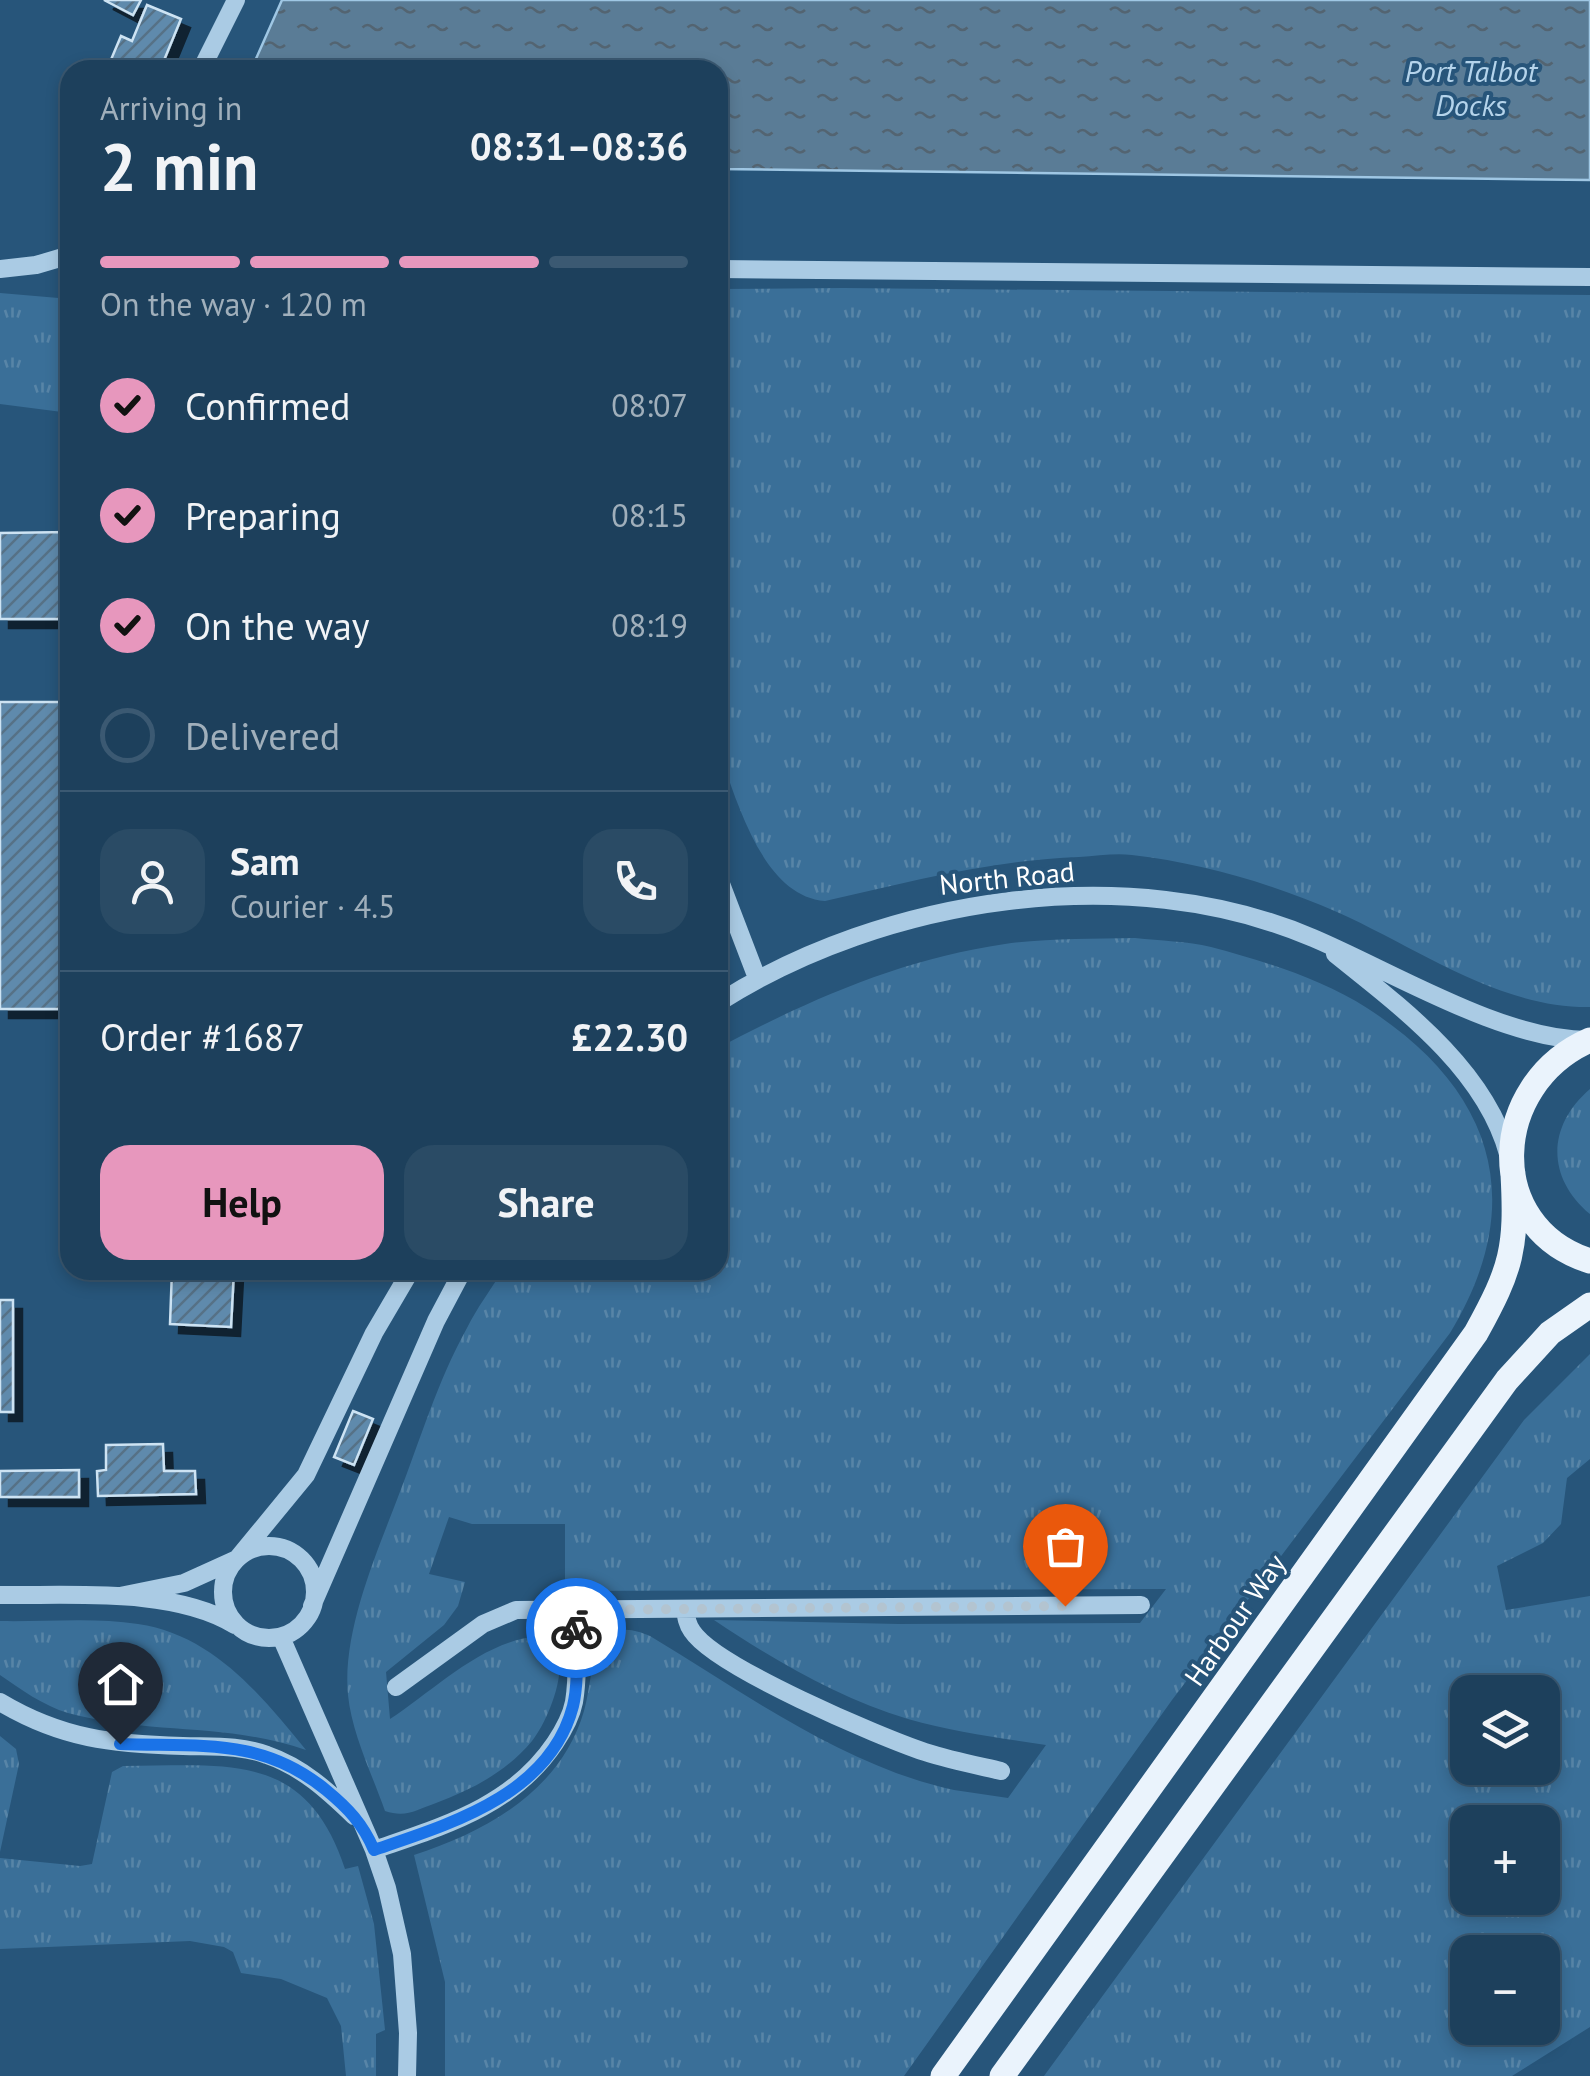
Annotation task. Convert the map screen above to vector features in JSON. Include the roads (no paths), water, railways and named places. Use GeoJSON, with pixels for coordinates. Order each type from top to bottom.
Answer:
{"type":"FeatureCollection","features":[{"type":"Feature","properties":{"kind":"main road","name":"Harbour Way"},"geometry":{"type":"LineString","coordinates":[[943,2076],[1476,1333],[1501,1288],[1514,1246],[1512,1134],[1524,1097],[1554,1060],[1589,1040]]}},
{"type":"Feature","properties":{"kind":"main road"},"geometry":{"type":"LineString","coordinates":[[1513,1174],[1534,1220],[1554,1242],[1590,1261]]}},
{"type":"Feature","properties":{"kind":"main road"},"geometry":{"type":"LineString","coordinates":[[1002,2076],[1507,1380],[1550,1333],[1590,1305]]}},
{"type":"Feature","properties":{"kind":"lane"},"geometry":{"type":"LineString","coordinates":[[206,60],[236,0]]}},
{"type":"Feature","properties":{"kind":"lane"},"geometry":{"type":"LineString","coordinates":[[0,270],[60,258]]}},
{"type":"Feature","properties":{"kind":"lane"},"geometry":{"type":"LineString","coordinates":[[728,270],[1590,277]]}},
{"type":"Feature","properties":{"kind":"lane","name":"North Road"},"geometry":{"type":"LineString","coordinates":[[728,997],[799,958],[931,914],[1002,902],[1117,896],[1165,900],[1273,922],[1535,1035],[1589,1040]]}},
{"type":"Feature","properties":{"kind":"lane"},"geometry":{"type":"LineString","coordinates":[[728,902],[757,978]]}},
{"type":"Feature","properties":{"kind":"lane"},"geometry":{"type":"LineString","coordinates":[[1315,938],[1418,1025],[1461,1068],[1486,1100],[1513,1174]]}},
{"type":"Feature","properties":{"kind":"lane"},"geometry":{"type":"LineString","coordinates":[[249,1634],[236,1624],[224,1598],[224,1584],[237,1558],[306,1475],[374,1333],[406,1280]]}},
{"type":"Feature","properties":{"kind":"lane"},"geometry":{"type":"LineString","coordinates":[[0,1594],[120,1596],[214,1612],[249,1634],[282,1637],[305,1620],[312,1606],[436,1320],[458,1280]]}},
{"type":"Feature","properties":{"kind":"lane"},"geometry":{"type":"LineString","coordinates":[[120,1596],[184,1582],[264,1546],[292,1552],[304,1562],[315,1591],[312,1606]]}},
{"type":"Feature","properties":{"kind":"lane"},"geometry":{"type":"LineString","coordinates":[[396,1687],[483,1624],[506,1612],[1141,1605]]}},
{"type":"Feature","properties":{"kind":"lane"},"geometry":{"type":"LineString","coordinates":[[685,1609],[692,1633],[704,1643],[807,1702],[922,1751],[1001,1771]]}},
{"type":"Feature","properties":{"kind":"lane"},"geometry":{"type":"LineString","coordinates":[[374,1850],[476,1812],[507,1794],[544,1759],[564,1730],[573,1705],[576,1610]]}},
{"type":"Feature","properties":{"kind":"lane"},"geometry":{"type":"LineString","coordinates":[[282,1637],[387,1888],[402,1954],[407,2076]]}},
{"type":"Feature","properties":{"kind":"lane"},"geometry":{"type":"LineString","coordinates":[[0,1702],[44,1726],[87,1740],[243,1748],[266,1754],[308,1775],[362,1824]]}},
{"type":"Feature","properties":{"kind":"water","name":"Port Talbot Docks"},"geometry":{"type":"Polygon","coordinates":[[[282,0],[1590,0],[1590,180],[728,169],[728,60],[255,60],[282,0]]]}}]}
